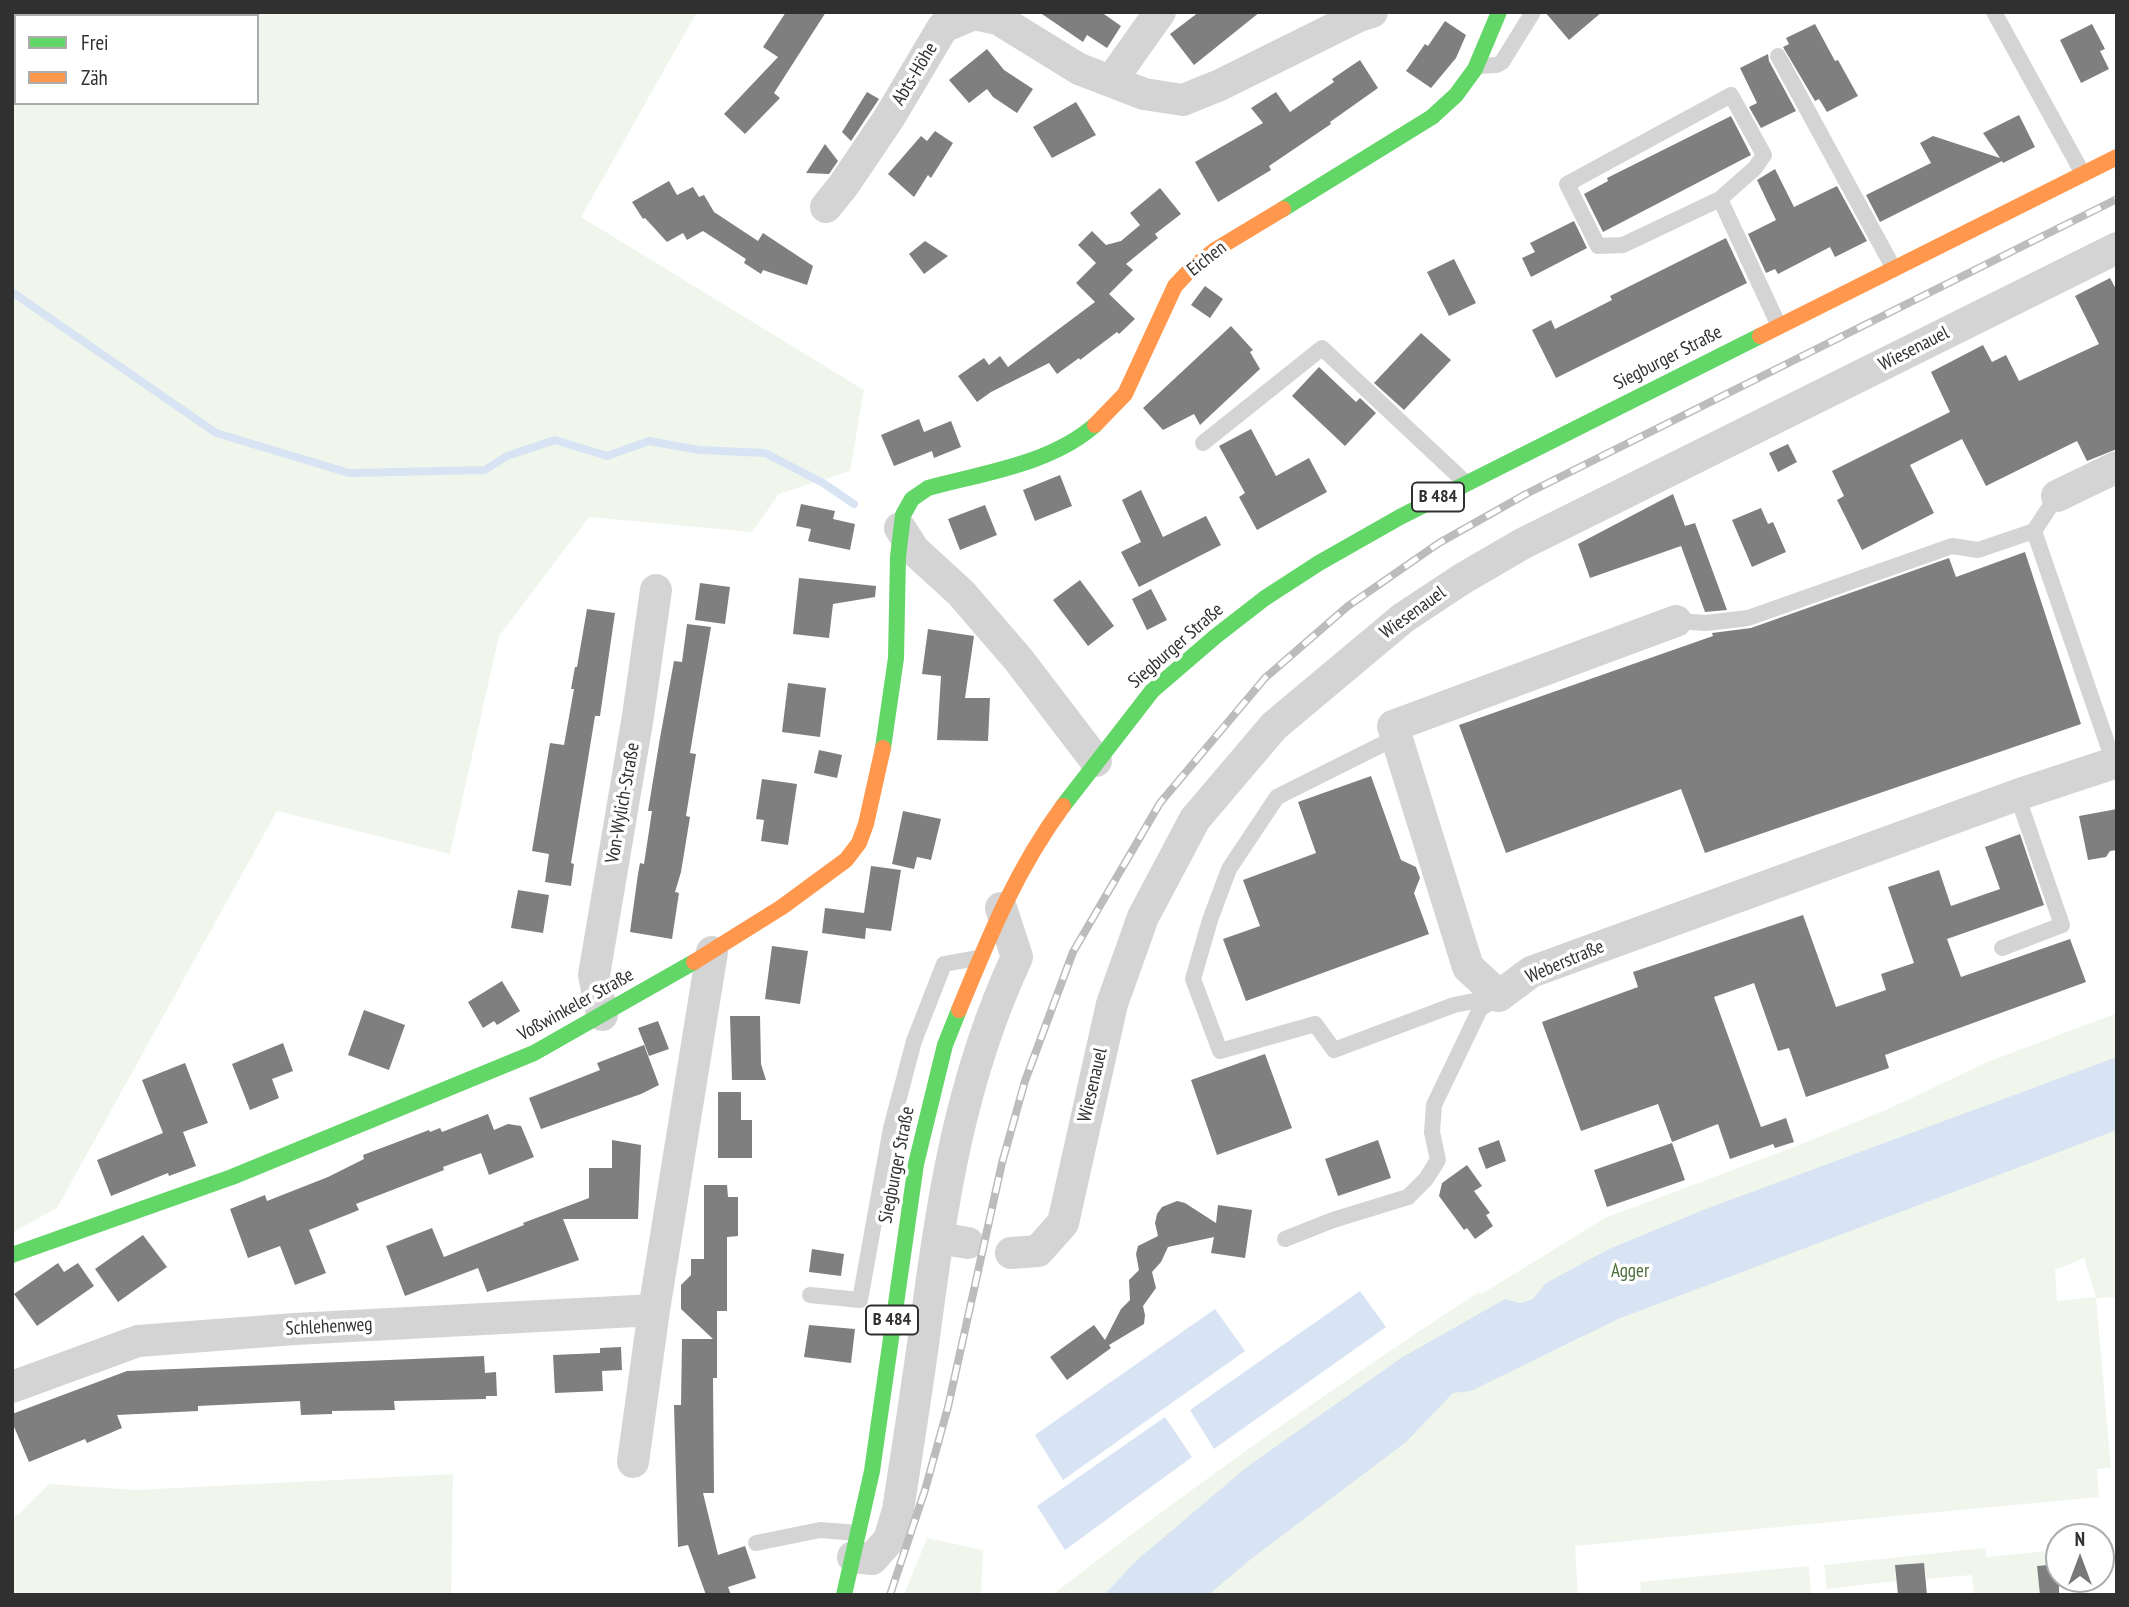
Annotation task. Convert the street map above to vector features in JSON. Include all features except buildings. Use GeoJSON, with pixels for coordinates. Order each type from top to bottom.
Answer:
{"type":"FeatureCollection","features":[{"type":"Feature","properties":{"kind":"main road","name":"Eichen"},"geometry":{"type":"LineString","coordinates":[[899,542],[903,515],[912,499],[928,488],[1057,450],[1085,434],[1108,414],[1125,394],[1175,286],[1191,269],[1248,230],[1432,117],[1456,95],[1477,66],[1499,12]]}},
{"type":"Feature","properties":{"kind":"main road","name":"Siegburger Straße"},"geometry":{"type":"LineString","coordinates":[[844,1595],[872,1471],[916,1164],[945,1045],[1001,908],[1043,833],[1152,691],[1265,598],[1319,563],[1466,483],[2117,157]]}},
{"type":"Feature","properties":{"kind":"main road","name":"Voßwinkeler Straße"},"geometry":{"type":"LineString","coordinates":[[12,1255],[232,1177],[534,1053],[712,952],[782,907],[846,860],[859,843],[866,824],[886,733],[894,671],[899,542]]}},
{"type":"Feature","properties":{"kind":"street"},"geometry":{"type":"LineString","coordinates":[[1111,81],[1160,12]]}},
{"type":"Feature","properties":{"kind":"street","name":"Abts-Höhe"},"geometry":{"type":"LineString","coordinates":[[826,207],[889,118],[943,27],[974,14],[998,19],[1079,69],[1144,94],[1183,100],[1372,12]]}},
{"type":"Feature","properties":{"kind":"street","name":"Wiesenauel"},"geometry":{"type":"LineString","coordinates":[[1011,1253],[1038,1251],[1063,1223],[1112,1004],[1143,917],[1195,819],[1275,726],[1403,618],[1522,544],[2117,248]]}},
{"type":"Feature","properties":{"kind":"street"},"geometry":{"type":"LineString","coordinates":[[2057,496],[2117,467]]}},
{"type":"Feature","properties":{"kind":"street"},"geometry":{"type":"LineString","coordinates":[[899,542],[914,550],[961,593],[1096,761]]}},
{"type":"Feature","properties":{"kind":"street","name":"Von-Wylich-Straße"},"geometry":{"type":"LineString","coordinates":[[603,1016],[594,975],[638,716],[656,590]]}},
{"type":"Feature","properties":{"kind":"street"},"geometry":{"type":"LineString","coordinates":[[1499,996],[1468,967],[1393,726],[1676,621]]}},
{"type":"Feature","properties":{"kind":"street","name":"Weberstraße"},"geometry":{"type":"LineString","coordinates":[[1499,996],[1531,972],[2017,795],[2116,762]]}},
{"type":"Feature","properties":{"kind":"street"},"geometry":{"type":"LineString","coordinates":[[855,1545],[872,1559],[889,1540],[898,1510],[953,1240],[959,1121],[991,1015],[1017,957],[1001,908]]}},
{"type":"Feature","properties":{"kind":"street"},"geometry":{"type":"LineString","coordinates":[[633,1462],[654,1310],[712,952]]}},
{"type":"Feature","properties":{"kind":"street","name":"Schlehenweg"},"geometry":{"type":"LineString","coordinates":[[12,1387],[138,1341],[295,1329],[654,1310]]}},
{"type":"Feature","properties":{"kind":"lane"},"geometry":{"type":"LineString","coordinates":[[1477,66],[1497,65],[1502,62],[1533,12]]}},
{"type":"Feature","properties":{"kind":"lane"},"geometry":{"type":"LineString","coordinates":[[1994,12],[2083,174]]}},
{"type":"Feature","properties":{"kind":"lane"},"geometry":{"type":"LineString","coordinates":[[1778,55],[1894,269]]}},
{"type":"Feature","properties":{"kind":"lane"},"geometry":{"type":"LineString","coordinates":[[1731,95],[1765,155],[1720,199],[1623,245],[1598,246],[1567,184],[1731,95]]}},
{"type":"Feature","properties":{"kind":"lane"},"geometry":{"type":"LineString","coordinates":[[1720,199],[1779,326]]}},
{"type":"Feature","properties":{"kind":"lane"},"geometry":{"type":"LineString","coordinates":[[1203,443],[1322,348],[1466,483]]}},
{"type":"Feature","properties":{"kind":"lane"},"geometry":{"type":"LineString","coordinates":[[1676,621],[1706,623],[1748,618],[1952,546],[1978,550],[2034,531],[2057,496]]}},
{"type":"Feature","properties":{"kind":"lane"},"geometry":{"type":"LineString","coordinates":[[2034,531],[2116,762]]}},
{"type":"Feature","properties":{"kind":"lane"},"geometry":{"type":"LineString","coordinates":[[1396,737],[1277,797],[1229,869],[1210,920],[1193,979],[1220,1052],[1315,1024],[1334,1050],[1454,1005],[1499,996]]}},
{"type":"Feature","properties":{"kind":"lane"},"geometry":{"type":"LineString","coordinates":[[2002,948],[2062,925],[2017,795]]}},
{"type":"Feature","properties":{"kind":"lane"},"geometry":{"type":"LineString","coordinates":[[810,1295],[860,1300],[891,1128],[914,1041],[944,964],[981,958]]}},
{"type":"Feature","properties":{"kind":"lane"},"geometry":{"type":"LineString","coordinates":[[1285,1239],[1408,1196],[1426,1179],[1438,1160],[1432,1132],[1434,1105],[1480,1009],[1499,996]]}},
{"type":"Feature","properties":{"kind":"lane"},"geometry":{"type":"LineString","coordinates":[[756,1543],[820,1530],[855,1545]]}},
{"type":"Feature","properties":{"kind":"green space"},"geometry":{"type":"Polygon","coordinates":[[[12,12],[697,12],[581,217],[864,390],[850,471],[779,494],[752,532],[589,517],[499,636],[450,854],[277,811],[57,1208],[12,1233],[12,12]]]}},
{"type":"Feature","properties":{"kind":"green space"},"geometry":{"type":"Polygon","coordinates":[[[2117,1013],[2117,1297],[2096,1298],[2111,1468],[2097,1469],[2099,1497],[1575,1546],[1578,1595],[1052,1595],[1209,1477],[1370,1364],[1479,1292],[1480,1295],[1605,1218],[1888,1109],[1990,1061],[2117,1013]],[[2084,1258],[2055,1270],[2057,1301],[2096,1297],[2084,1258]]]}},
{"type":"Feature","properties":{"kind":"green space"},"geometry":{"type":"Polygon","coordinates":[[[453,1474],[451,1595],[12,1595],[12,1516],[18,1515],[49,1484],[136,1490],[453,1474]]]}},
{"type":"Feature","properties":{"kind":"green space"},"geometry":{"type":"Polygon","coordinates":[[[927,1538],[983,1550],[981,1595],[904,1595],[927,1538]]]}},
{"type":"Feature","properties":{"kind":"green space"},"geometry":{"type":"Polygon","coordinates":[[[1985,1548],[1987,1557],[2045,1551],[2045,1565],[2037,1566],[2040,1595],[1974,1595],[1972,1575],[1926,1579],[1924,1563],[1895,1565],[1896,1581],[1827,1589],[1824,1565],[1985,1548]]]}},
{"type":"Feature","properties":{"kind":"green space"},"geometry":{"type":"Polygon","coordinates":[[[1809,1566],[1811,1595],[1630,1595],[1641,1594],[1640,1582],[1809,1566]]]}},
{"type":"Feature","properties":{"kind":"water","name":"Agger"},"geometry":{"type":"Polygon","coordinates":[[[2117,1057],[2117,1130],[1618,1319],[1471,1391],[1453,1393],[1406,1442],[1251,1559],[1208,1595],[1104,1595],[1137,1560],[1247,1467],[1401,1358],[1505,1299],[1520,1303],[1533,1299],[1546,1283],[1609,1249],[1703,1210],[2117,1057]]]}},
{"type":"Feature","properties":{"kind":"water"},"geometry":{"type":"Polygon","coordinates":[[[1360,1291],[1386,1327],[1214,1449],[1190,1410],[1360,1291]]]}},
{"type":"Feature","properties":{"kind":"water"},"geometry":{"type":"Polygon","coordinates":[[[1215,1309],[1245,1351],[1063,1480],[1035,1435],[1215,1309]]]}},
{"type":"Feature","properties":{"kind":"water"},"geometry":{"type":"Polygon","coordinates":[[[1165,1417],[1192,1457],[1065,1550],[1037,1506],[1165,1417]]]}},
{"type":"Feature","properties":{"kind":"waterway"},"geometry":{"type":"LineString","coordinates":[[12,292],[216,433],[349,473],[485,470],[507,456],[555,440],[607,456],[649,441],[699,450],[765,453],[823,483],[854,504]]}},
{"type":"Feature","properties":{"kind":"railway"},"geometry":{"type":"LineString","coordinates":[[890,1595],[925,1490],[948,1407],[1002,1163],[1025,1081],[1073,952],[1160,803],[1265,678],[1348,606],[1439,543],[1526,494],[2117,199]]}},
{"type":"Feature","properties":{"kind":"traffic: fast"},"geometry":{"type":"LineString","coordinates":[[1283,209],[1432,117],[1456,95],[1475,69],[1499,12]]}},
{"type":"Feature","properties":{"kind":"traffic: fast"},"geometry":{"type":"LineString","coordinates":[[1063,806],[1152,691],[1265,598],[1319,563],[1400,517],[1760,336]]}},
{"type":"Feature","properties":{"kind":"traffic: fast"},"geometry":{"type":"LineString","coordinates":[[883,748],[896,658],[898,557],[903,515],[912,499],[928,488],[1016,466],[1037,458],[1058,449],[1095,425]]}},
{"type":"Feature","properties":{"kind":"traffic: fast"},"geometry":{"type":"LineString","coordinates":[[12,1255],[232,1177],[534,1053],[694,962]]}},
{"type":"Feature","properties":{"kind":"traffic: fast"},"geometry":{"type":"LineString","coordinates":[[844,1595],[872,1471],[916,1164],[945,1045],[959,1010]]}},
{"type":"Feature","properties":{"kind":"traffic: slow"},"geometry":{"type":"LineString","coordinates":[[1760,336],[2117,157]]}},
{"type":"Feature","properties":{"kind":"traffic: slow"},"geometry":{"type":"LineString","coordinates":[[1095,425],[1125,394],[1175,286],[1215,250],[1283,209]]}},
{"type":"Feature","properties":{"kind":"traffic: slow"},"geometry":{"type":"LineString","coordinates":[[694,962],[782,907],[846,860],[859,843],[866,824],[883,748]]}},
{"type":"Feature","properties":{"kind":"traffic: slow"},"geometry":{"type":"LineString","coordinates":[[959,1010],[1017,879],[1063,806]]}}]}
